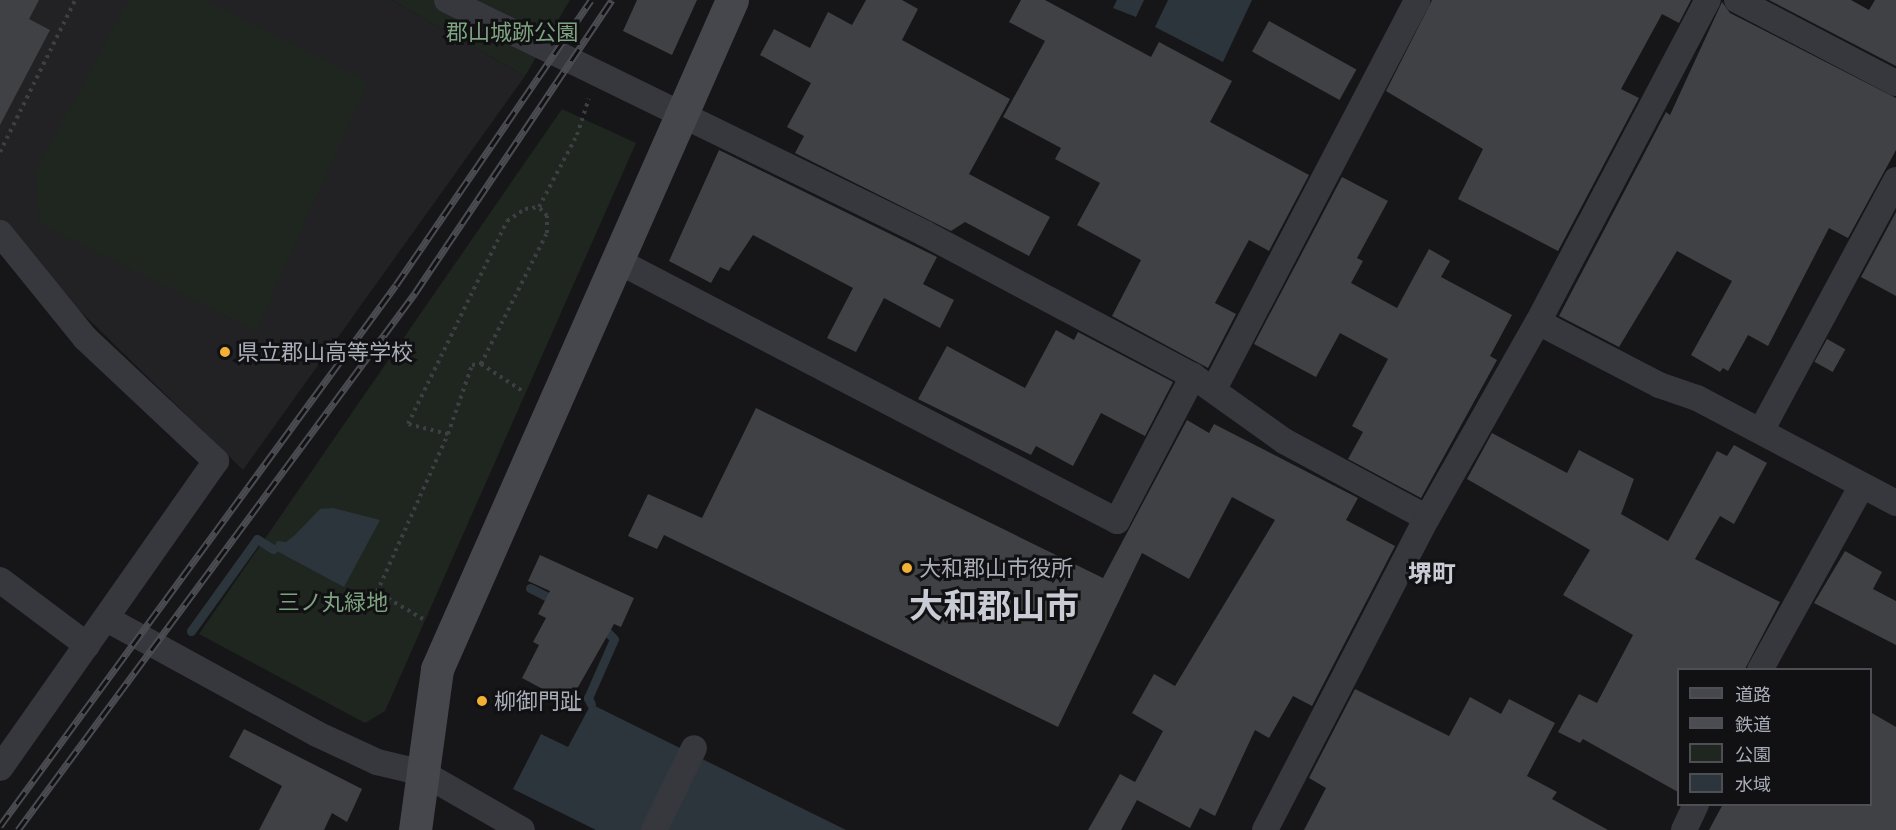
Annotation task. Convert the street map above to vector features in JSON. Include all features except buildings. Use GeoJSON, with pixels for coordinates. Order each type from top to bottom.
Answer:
{"type":"FeatureCollection","features":[{"type":"Feature","properties":{"kind":"street"},"geometry":{"type":"LineString","coordinates":[[447,0],[924,233],[1204,383],[1284,441],[1427,518]]}},
{"type":"Feature","properties":{"kind":"street"},"geometry":{"type":"LineString","coordinates":[[415,830],[438,669],[680,113],[732,0]]}},
{"type":"Feature","properties":{"kind":"street"},"geometry":{"type":"LineString","coordinates":[[616,260],[1117,521],[1204,383],[1417,0]]}},
{"type":"Feature","properties":{"kind":"street"},"geometry":{"type":"LineString","coordinates":[[1265,830],[1427,518],[1538,322],[1708,0]]}},
{"type":"Feature","properties":{"kind":"street"},"geometry":{"type":"LineString","coordinates":[[1737,0],[1896,83]]}},
{"type":"Feature","properties":{"kind":"street"},"geometry":{"type":"LineString","coordinates":[[1761,431],[1896,180]]}},
{"type":"Feature","properties":{"kind":"street"},"geometry":{"type":"LineString","coordinates":[[0,233],[85,338],[216,461],[0,768]]}},
{"type":"Feature","properties":{"kind":"street"},"geometry":{"type":"LineString","coordinates":[[1538,322],[1761,431],[1896,503]]}},
{"type":"Feature","properties":{"kind":"street"},"geometry":{"type":"LineString","coordinates":[[1761,668],[1862,485]]}},
{"type":"Feature","properties":{"kind":"street"},"geometry":{"type":"LineString","coordinates":[[0,580],[87,645]]}},
{"type":"Feature","properties":{"kind":"street"},"geometry":{"type":"LineString","coordinates":[[107,619],[317,734],[376,762],[423,773],[522,830]]}},
{"type":"Feature","properties":{"kind":"street"},"geometry":{"type":"LineString","coordinates":[[654,830],[694,748]]}},
{"type":"Feature","properties":{"kind":"street"},"geometry":{"type":"LineString","coordinates":[[1684,830],[1695,806]]}},
{"type":"Feature","properties":{"kind":"path"},"geometry":{"type":"LineString","coordinates":[[0,152],[75,0]]}},
{"type":"Feature","properties":{"kind":"path"},"geometry":{"type":"LineString","coordinates":[[539,207],[577,135],[592,90]]}},
{"type":"Feature","properties":{"kind":"path"},"geometry":{"type":"LineString","coordinates":[[481,364],[547,233],[547,216],[539,207]]}},
{"type":"Feature","properties":{"kind":"path"},"geometry":{"type":"LineString","coordinates":[[448,434],[408,424],[507,221],[525,209],[539,207]]}},
{"type":"Feature","properties":{"kind":"path"},"geometry":{"type":"LineString","coordinates":[[430,623],[377,592],[448,434],[465,375],[472,365],[481,364],[530,396]]}},
{"type":"Feature","properties":{"kind":"shaded area","name":"県立郡山高等学校"},"geometry":{"type":"Polygon","coordinates":[[[0,0],[392,0],[525,76],[243,470],[0,233],[0,0]]]}},
{"type":"Feature","properties":{"kind":"green space"},"geometry":{"type":"Polygon","coordinates":[[[129,0],[204,0],[368,82],[256,331],[40,224],[35,172],[129,0]]]}},
{"type":"Feature","properties":{"kind":"green space","name":"郡山城跡公園"},"geometry":{"type":"Polygon","coordinates":[[[392,0],[570,0],[525,76],[392,0]]]}},
{"type":"Feature","properties":{"kind":"green space","name":"三ノ丸緑地"},"geometry":{"type":"Polygon","coordinates":[[[562,109],[636,143],[385,711],[365,723],[199,634],[562,109]]]}},
{"type":"Feature","properties":{"kind":"water"},"geometry":{"type":"Polygon","coordinates":[[[1117,0],[1144,0],[1136,17],[1113,8],[1117,0]]]}},
{"type":"Feature","properties":{"kind":"water"},"geometry":{"type":"Polygon","coordinates":[[[1168,0],[1252,0],[1223,62],[1155,27],[1168,0]]]}},
{"type":"Feature","properties":{"kind":"water"},"geometry":{"type":"Polygon","coordinates":[[[333,508],[380,520],[344,587],[273,549],[277,541],[286,542],[295,535],[320,509],[333,508]]]}},
{"type":"Feature","properties":{"kind":"water"},"geometry":{"type":"Polygon","coordinates":[[[591,704],[846,830],[596,830],[513,789],[541,734],[568,747],[591,704]]]}},
{"type":"Feature","properties":{"kind":"waterway"},"geometry":{"type":"LineString","coordinates":[[191,631],[257,539],[273,549]]}},
{"type":"Feature","properties":{"kind":"waterway"},"geometry":{"type":"LineString","coordinates":[[530,588],[557,602]]}},
{"type":"Feature","properties":{"kind":"waterway"},"geometry":{"type":"LineString","coordinates":[[591,704],[588,698],[614,639],[601,625]]}},
{"type":"Feature","properties":{"kind":"railway"},"geometry":{"type":"LineString","coordinates":[[0,826],[396,285],[591,0]]}},
{"type":"Feature","properties":{"kind":"railway"},"geometry":{"type":"LineString","coordinates":[[18,830],[415,293],[612,0]]}},
{"type":"Feature","properties":{"kind":"place","name":"県立郡山高等学校"},"geometry":{"type":"Point","coordinates":[225,352]}},
{"type":"Feature","properties":{"kind":"place","name":"大和郡山市役所"},"geometry":{"type":"Point","coordinates":[907,568]}},
{"type":"Feature","properties":{"kind":"place","name":"柳御門趾"},"geometry":{"type":"Point","coordinates":[482,701]}},
{"type":"Feature","properties":{"kind":"district","name":"堺町"},"geometry":{"type":"Point","coordinates":[1432,573]}},
{"type":"Feature","properties":{"kind":"district","name":"大和郡山市"},"geometry":{"type":"Point","coordinates":[994,605]}}]}
